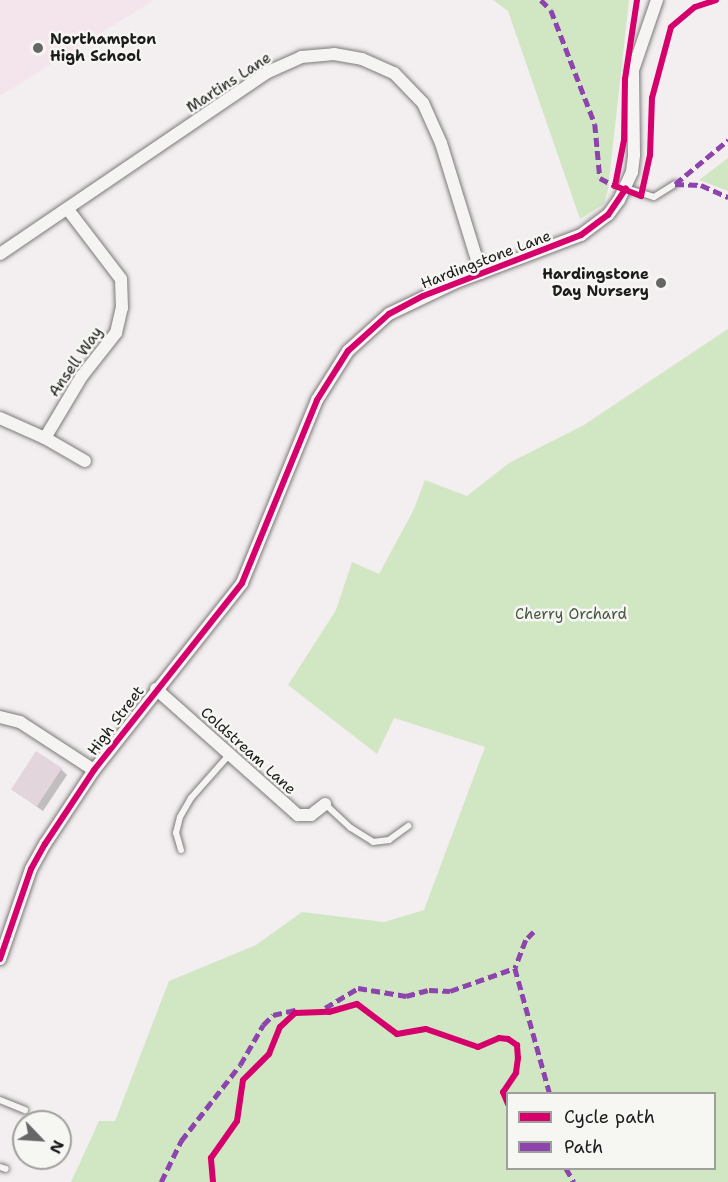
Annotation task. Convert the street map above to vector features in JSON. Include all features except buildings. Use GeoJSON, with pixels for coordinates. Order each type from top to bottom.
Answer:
{"type":"FeatureCollection","features":[{"type":"Feature","properties":{"kind":"street","name":"Hardingstone Lane"},"geometry":{"type":"LineString","coordinates":[[272,511],[317,400],[348,351],[389,314],[481,273],[581,235],[608,215],[626,188],[634,155],[633,70],[657,0]]}},
{"type":"Feature","properties":{"kind":"street","name":"Hardingstone Lane"},"geometry":{"type":"LineString","coordinates":[[650,18],[666,0]]}},
{"type":"Feature","properties":{"kind":"street","name":"Martins Lane"},"geometry":{"type":"LineString","coordinates":[[0,254],[69,211],[268,72],[301,57],[334,54],[362,59],[394,73],[423,104],[441,143],[481,273]]}},
{"type":"Feature","properties":{"kind":"street","name":"Ansell Way"},"geometry":{"type":"LineString","coordinates":[[45,438],[82,376],[116,333],[122,308],[121,279],[69,211]]}},
{"type":"Feature","properties":{"kind":"street"},"geometry":{"type":"LineString","coordinates":[[0,418],[45,438],[85,461]]}},
{"type":"Feature","properties":{"kind":"street","name":"High Street"},"geometry":{"type":"LineString","coordinates":[[0,959],[31,870],[94,771],[156,689],[242,583],[272,511]]}},
{"type":"Feature","properties":{"kind":"street","name":"Coldstream Lane"},"geometry":{"type":"LineString","coordinates":[[156,689],[298,815],[311,815],[325,804]]}},
{"type":"Feature","properties":{"kind":"street"},"geometry":{"type":"LineString","coordinates":[[0,717],[20,722],[94,771]]}},
{"type":"Feature","properties":{"kind":"lane"},"geometry":{"type":"LineString","coordinates":[[626,188],[654,198],[675,184]]}},
{"type":"Feature","properties":{"kind":"lane"},"geometry":{"type":"LineString","coordinates":[[181,850],[176,833],[180,817],[191,798],[229,754]]}},
{"type":"Feature","properties":{"kind":"lane"},"geometry":{"type":"LineString","coordinates":[[325,804],[351,828],[373,842],[389,840],[408,826]]}},
{"type":"Feature","properties":{"kind":"lane"},"geometry":{"type":"LineString","coordinates":[[0,1100],[25,1110]]}},
{"type":"Feature","properties":{"kind":"shaded area","name":"Northampton High School"},"geometry":{"type":"Polygon","coordinates":[[[0,0],[154,0],[0,96],[0,0]]]}},
{"type":"Feature","properties":{"kind":"green space"},"geometry":{"type":"Polygon","coordinates":[[[493,0],[629,0],[608,189],[604,204],[580,219],[508,11],[493,0]]]}},
{"type":"Feature","properties":{"kind":"green space"},"geometry":{"type":"Polygon","coordinates":[[[728,158],[728,191],[699,180],[728,158]]]}},
{"type":"Feature","properties":{"kind":"green space","name":"Cherry Orchard"},"geometry":{"type":"Polygon","coordinates":[[[728,329],[728,1182],[71,1182],[99,1121],[115,1121],[169,981],[256,945],[302,912],[384,922],[424,910],[485,747],[394,718],[377,754],[288,685],[336,610],[352,562],[379,574],[414,509],[425,480],[467,496],[509,463],[584,425],[728,329]]]}},
{"type":"Feature","properties":{"kind":"marked path"},"geometry":{"type":"LineString","coordinates":[[541,0],[551,10],[595,124],[600,178],[615,186]]}},
{"type":"Feature","properties":{"kind":"marked path"},"geometry":{"type":"LineString","coordinates":[[675,184],[728,140]]}},
{"type":"Feature","properties":{"kind":"marked path"},"geometry":{"type":"LineString","coordinates":[[675,184],[701,185],[728,197]]}},
{"type":"Feature","properties":{"kind":"marked path"},"geometry":{"type":"LineString","coordinates":[[534,932],[526,940],[515,968],[549,1092]]}},
{"type":"Feature","properties":{"kind":"marked path"},"geometry":{"type":"LineString","coordinates":[[325,1008],[358,988],[406,996],[429,990],[450,991],[515,968]]}},
{"type":"Feature","properties":{"kind":"marked path"},"geometry":{"type":"LineString","coordinates":[[161,1182],[181,1141],[240,1065],[263,1025],[273,1015],[298,1009]]}},
{"type":"Feature","properties":{"kind":"marked path"},"geometry":{"type":"LineString","coordinates":[[567,1170],[574,1182]]}},
{"type":"Feature","properties":{"kind":"cycle path"},"geometry":{"type":"LineString","coordinates":[[637,0],[625,79],[624,140],[615,186],[641,196],[650,155],[652,98],[671,27],[695,7],[716,0]]}},
{"type":"Feature","properties":{"kind":"cycle path"},"geometry":{"type":"LineString","coordinates":[[0,959],[31,869],[45,844],[94,770],[242,583],[317,400],[348,351],[389,314],[423,296],[581,235],[608,215],[626,188]]}},
{"type":"Feature","properties":{"kind":"cycle path"},"geometry":{"type":"LineString","coordinates":[[213,1182],[211,1158],[237,1121],[243,1080],[269,1054],[280,1027],[295,1013],[329,1012],[357,1004],[397,1034],[426,1029],[478,1047],[499,1038],[508,1039],[517,1045],[518,1058],[516,1073],[503,1092],[506,1099]]}},
{"type":"Feature","properties":{"kind":"place","name":"Northampton High School"},"geometry":{"type":"Point","coordinates":[38,48]}},
{"type":"Feature","properties":{"kind":"place","name":"Hardingstone Day Nursery"},"geometry":{"type":"Point","coordinates":[661,283]}}]}
